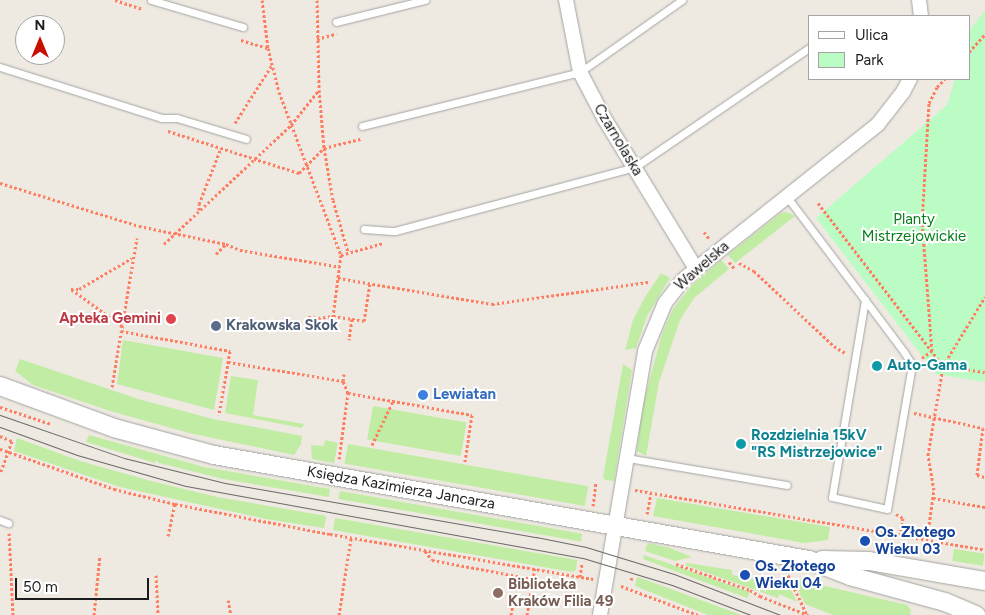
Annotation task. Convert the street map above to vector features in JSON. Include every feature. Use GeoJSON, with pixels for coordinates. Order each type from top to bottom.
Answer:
{"type":"FeatureCollection","features":[{"type":"Feature","properties":{"kind":"street","name":"Czarnolaska"},"geometry":{"type":"LineString","coordinates":[[566,0],[580,72],[604,118],[696,269]]}},
{"type":"Feature","properties":{"kind":"street"},"geometry":{"type":"LineString","coordinates":[[919,0],[921,15]]}},
{"type":"Feature","properties":{"kind":"street","name":"Wawelska"},"geometry":{"type":"LineString","coordinates":[[600,615],[645,352],[665,303],[682,281],[696,269],[878,124],[903,92],[909,80]]}},
{"type":"Feature","properties":{"kind":"street","name":"Księdza Kazimierza Jancarza"},"geometry":{"type":"LineString","coordinates":[[0,386],[114,428],[214,455],[809,560],[869,561],[985,581]]}},
{"type":"Feature","properties":{"kind":"street","name":"Księdza Kazimierza Jancarza"},"geometry":{"type":"LineString","coordinates":[[809,560],[850,576],[946,602],[976,615]]}},
{"type":"Feature","properties":{"kind":"lane"},"geometry":{"type":"LineString","coordinates":[[151,0],[243,27]]}},
{"type":"Feature","properties":{"kind":"lane"},"geometry":{"type":"LineString","coordinates":[[336,22],[425,0]]}},
{"type":"Feature","properties":{"kind":"lane"},"geometry":{"type":"LineString","coordinates":[[362,126],[580,72],[682,0]]}},
{"type":"Feature","properties":{"kind":"lane"},"geometry":{"type":"LineString","coordinates":[[364,230],[391,232],[634,167],[808,49]]}},
{"type":"Feature","properties":{"kind":"lane"},"geometry":{"type":"LineString","coordinates":[[0,67],[162,118],[177,118],[246,139]]}},
{"type":"Feature","properties":{"kind":"lane"},"geometry":{"type":"LineString","coordinates":[[786,197],[865,300],[912,365],[887,509],[832,497],[865,300]]}},
{"type":"Feature","properties":{"kind":"lane"},"geometry":{"type":"LineString","coordinates":[[627,458],[787,484]]}},
{"type":"Feature","properties":{"kind":"lane"},"geometry":{"type":"LineString","coordinates":[[0,520],[8,523]]}},
{"type":"Feature","properties":{"kind":"path"},"geometry":{"type":"LineString","coordinates":[[262,0],[268,48],[279,92],[341,255],[333,316]]}},
{"type":"Feature","properties":{"kind":"path"},"geometry":{"type":"LineString","coordinates":[[317,0],[319,90],[324,148],[333,200],[348,252]]}},
{"type":"Feature","properties":{"kind":"path"},"geometry":{"type":"LineString","coordinates":[[243,27],[240,39],[268,48]]}},
{"type":"Feature","properties":{"kind":"path"},"geometry":{"type":"LineString","coordinates":[[970,51],[985,34]]}},
{"type":"Feature","properties":{"kind":"path"},"geometry":{"type":"LineString","coordinates":[[932,352],[922,221],[929,103],[937,88],[944,80]]}},
{"type":"Feature","properties":{"kind":"path"},"geometry":{"type":"LineString","coordinates":[[164,244],[291,125],[319,90]]}},
{"type":"Feature","properties":{"kind":"path"},"geometry":{"type":"LineString","coordinates":[[221,148],[299,173],[324,148],[364,138],[362,126]]}},
{"type":"Feature","properties":{"kind":"path"},"geometry":{"type":"LineString","coordinates":[[0,183],[116,219],[175,234],[226,244],[240,250],[340,267]]}},
{"type":"Feature","properties":{"kind":"path"},"geometry":{"type":"LineString","coordinates":[[818,203],[943,366],[985,372]]}},
{"type":"Feature","properties":{"kind":"path"},"geometry":{"type":"LineString","coordinates":[[341,255],[392,241],[391,232]]}},
{"type":"Feature","properties":{"kind":"path"},"geometry":{"type":"LineString","coordinates":[[112,387],[136,238]]}},
{"type":"Feature","properties":{"kind":"path"},"geometry":{"type":"LineString","coordinates":[[216,254],[226,244]]}},
{"type":"Feature","properties":{"kind":"path"},"geometry":{"type":"LineString","coordinates":[[122,326],[71,289],[80,289],[132,258]]}},
{"type":"Feature","properties":{"kind":"path"},"geometry":{"type":"LineString","coordinates":[[739,263],[754,271],[834,346],[855,360]]}},
{"type":"Feature","properties":{"kind":"path"},"geometry":{"type":"LineString","coordinates":[[338,278],[492,304],[648,282]]}},
{"type":"Feature","properties":{"kind":"path"},"geometry":{"type":"LineString","coordinates":[[308,317],[333,316],[364,321],[370,283]]}},
{"type":"Feature","properties":{"kind":"path"},"geometry":{"type":"LineString","coordinates":[[928,559],[926,539],[934,490],[928,455],[943,366],[985,297]]}},
{"type":"Feature","properties":{"kind":"path"},"geometry":{"type":"LineString","coordinates":[[349,340],[352,319]]}},
{"type":"Feature","properties":{"kind":"path"},"geometry":{"type":"LineString","coordinates":[[121,331],[230,351],[219,415]]}},
{"type":"Feature","properties":{"kind":"path"},"geometry":{"type":"LineString","coordinates":[[228,362],[343,381]]}},
{"type":"Feature","properties":{"kind":"path"},"geometry":{"type":"LineString","coordinates":[[338,465],[348,393],[343,381],[344,374]]}},
{"type":"Feature","properties":{"kind":"path"},"geometry":{"type":"LineString","coordinates":[[348,393],[472,415],[465,461]]}},
{"type":"Feature","properties":{"kind":"path"},"geometry":{"type":"LineString","coordinates":[[372,445],[392,401]]}},
{"type":"Feature","properties":{"kind":"path"},"geometry":{"type":"LineString","coordinates":[[904,411],[983,428],[977,475],[985,477]]}},
{"type":"Feature","properties":{"kind":"path"},"geometry":{"type":"LineString","coordinates":[[0,436],[12,441],[0,474]]}},
{"type":"Feature","properties":{"kind":"path"},"geometry":{"type":"LineString","coordinates":[[0,449],[114,489],[175,504],[351,538],[598,580]]}},
{"type":"Feature","properties":{"kind":"path"},"geometry":{"type":"LineString","coordinates":[[592,506],[596,483]]}},
{"type":"Feature","properties":{"kind":"path"},"geometry":{"type":"LineString","coordinates":[[630,489],[985,550]]}},
{"type":"Feature","properties":{"kind":"path"},"geometry":{"type":"LineString","coordinates":[[647,517],[651,493]]}},
{"type":"Feature","properties":{"kind":"path"},"geometry":{"type":"LineString","coordinates":[[933,498],[985,507]]}},
{"type":"Feature","properties":{"kind":"path"},"geometry":{"type":"LineString","coordinates":[[168,536],[175,504]]}},
{"type":"Feature","properties":{"kind":"path"},"geometry":{"type":"LineString","coordinates":[[887,509],[903,518],[900,535]]}},
{"type":"Feature","properties":{"kind":"path"},"geometry":{"type":"LineString","coordinates":[[8,523],[12,615]]}},
{"type":"Feature","properties":{"kind":"path"},"geometry":{"type":"LineString","coordinates":[[339,615],[351,538]]}},
{"type":"Feature","properties":{"kind":"path"},"geometry":{"type":"LineString","coordinates":[[425,550],[432,560],[533,579]]}},
{"type":"Feature","properties":{"kind":"path"},"geometry":{"type":"LineString","coordinates":[[94,615],[100,555]]}},
{"type":"Feature","properties":{"kind":"path"},"geometry":{"type":"LineString","coordinates":[[580,577],[582,563]]}},
{"type":"Feature","properties":{"kind":"path"},"geometry":{"type":"LineString","coordinates":[[676,564],[750,590],[807,615]]}},
{"type":"Feature","properties":{"kind":"path"},"geometry":{"type":"LineString","coordinates":[[527,615],[535,568]]}},
{"type":"Feature","properties":{"kind":"path"},"geometry":{"type":"LineString","coordinates":[[156,575],[158,615]]}},
{"type":"Feature","properties":{"kind":"path"},"geometry":{"type":"LineString","coordinates":[[788,575],[807,615]]}},
{"type":"Feature","properties":{"kind":"path"},"geometry":{"type":"LineString","coordinates":[[512,615],[518,576]]}},
{"type":"Feature","properties":{"kind":"path"},"geometry":{"type":"LineString","coordinates":[[629,588],[698,615]]}},
{"type":"Feature","properties":{"kind":"path"},"geometry":{"type":"LineString","coordinates":[[228,600],[231,614]]}},
{"type":"Feature","properties":{"kind":"green space","name":"Planty Mistrzejowickie"},"geometry":{"type":"Polygon","coordinates":[[[985,10],[985,382],[936,374],[816,218],[947,105],[955,80],[970,80],[970,30],[985,10]]]}},
{"type":"Feature","properties":{"kind":"green space"},"geometry":{"type":"Polygon","coordinates":[[[787,212],[795,216],[735,263],[728,255],[781,213],[787,212]]]}},
{"type":"Feature","properties":{"kind":"green space"},"geometry":{"type":"Polygon","coordinates":[[[721,260],[729,269],[694,298],[680,320],[659,382],[646,456],[637,451],[642,408],[662,334],[673,309],[692,285],[721,260]]]}},
{"type":"Feature","properties":{"kind":"green space"},"geometry":{"type":"Polygon","coordinates":[[[661,273],[670,278],[647,316],[636,348],[625,350],[633,320],[661,273]]]}},
{"type":"Feature","properties":{"kind":"green space"},"geometry":{"type":"Polygon","coordinates":[[[123,340],[223,358],[214,410],[117,384],[123,340]]]}},
{"type":"Feature","properties":{"kind":"green space"},"geometry":{"type":"Polygon","coordinates":[[[20,359],[138,399],[213,419],[302,436],[301,444],[294,455],[189,433],[110,411],[33,385],[15,371],[20,359]]]}},
{"type":"Feature","properties":{"kind":"green space"},"geometry":{"type":"Polygon","coordinates":[[[623,364],[632,370],[614,481],[605,480],[603,477],[623,364]]]}},
{"type":"Feature","properties":{"kind":"green space"},"geometry":{"type":"Polygon","coordinates":[[[231,376],[258,380],[253,415],[304,424],[302,428],[225,413],[231,376]]]}},
{"type":"Feature","properties":{"kind":"green space"},"geometry":{"type":"Polygon","coordinates":[[[373,406],[467,422],[461,456],[367,439],[373,406]]]}},
{"type":"Feature","properties":{"kind":"green space"},"geometry":{"type":"Polygon","coordinates":[[[89,435],[204,467],[330,489],[329,497],[223,479],[159,463],[156,460],[155,463],[86,442],[89,435]]]}},
{"type":"Feature","properties":{"kind":"green space"},"geometry":{"type":"Polygon","coordinates":[[[17,438],[80,461],[151,481],[217,497],[326,516],[324,528],[266,519],[120,487],[14,451],[17,438]]]}},
{"type":"Feature","properties":{"kind":"green space"},"geometry":{"type":"Polygon","coordinates":[[[325,440],[338,443],[334,463],[312,459],[311,445],[324,446],[325,440]]]}},
{"type":"Feature","properties":{"kind":"green space"},"geometry":{"type":"Polygon","coordinates":[[[348,444],[588,486],[585,506],[345,464],[348,444]]]}},
{"type":"Feature","properties":{"kind":"green space"},"geometry":{"type":"Polygon","coordinates":[[[340,491],[582,534],[581,542],[339,499],[340,491]]]}},
{"type":"Feature","properties":{"kind":"green space"},"geometry":{"type":"Polygon","coordinates":[[[657,498],[830,527],[828,540],[804,543],[653,516],[657,498]]]}},
{"type":"Feature","properties":{"kind":"green space"},"geometry":{"type":"Polygon","coordinates":[[[335,518],[577,560],[576,570],[572,572],[333,530],[335,518]]]}},
{"type":"Feature","properties":{"kind":"green space"},"geometry":{"type":"Polygon","coordinates":[[[648,543],[670,548],[692,557],[675,561],[645,551],[648,543]]]}},
{"type":"Feature","properties":{"kind":"green space"},"geometry":{"type":"Polygon","coordinates":[[[954,549],[985,554],[983,566],[952,561],[954,549]]]}},
{"type":"Feature","properties":{"kind":"green space"},"geometry":{"type":"Polygon","coordinates":[[[644,555],[750,592],[747,598],[643,559],[644,555]]]}},
{"type":"Feature","properties":{"kind":"green space"},"geometry":{"type":"Polygon","coordinates":[[[687,563],[732,570],[732,575],[757,579],[786,579],[797,602],[779,594],[778,598],[685,565],[687,563]]]}},
{"type":"Feature","properties":{"kind":"green space"},"geometry":{"type":"Polygon","coordinates":[[[637,577],[741,615],[708,615],[635,586],[637,577]]]}},
{"type":"Feature","properties":{"kind":"green space"},"geometry":{"type":"Polygon","coordinates":[[[795,579],[907,605],[911,610],[910,615],[833,615],[805,604],[794,582],[795,579]]]}},
{"type":"Feature","properties":{"kind":"tram line"},"geometry":{"type":"LineString","coordinates":[[0,415],[124,458],[225,483],[586,547],[674,574],[780,615]]}},
{"type":"Feature","properties":{"kind":"tram line"},"geometry":{"type":"LineString","coordinates":[[0,427],[77,455],[186,486],[583,558],[672,585],[751,615]]}},
{"type":"Feature","properties":{"kind":"place","name":"Apteka Gemini"},"geometry":{"type":"Point","coordinates":[171,319]}},
{"type":"Feature","properties":{"kind":"place","name":"Krakowska Skok"},"geometry":{"type":"Point","coordinates":[216,326]}},
{"type":"Feature","properties":{"kind":"place","name":"Auto-Gama"},"geometry":{"type":"Point","coordinates":[877,366]}},
{"type":"Feature","properties":{"kind":"place","name":"Lewiatan"},"geometry":{"type":"Point","coordinates":[423,395]}},
{"type":"Feature","properties":{"kind":"place","name":"Rozdzielnia 15kV \"RS Mistrzejowice\""},"geometry":{"type":"Point","coordinates":[741,444]}},
{"type":"Feature","properties":{"kind":"place","name":"Os. Złotego Wieku 03"},"geometry":{"type":"Point","coordinates":[865,541]}},
{"type":"Feature","properties":{"kind":"place","name":"Os. Złotego Wieku 04"},"geometry":{"type":"Point","coordinates":[745,575]}},
{"type":"Feature","properties":{"kind":"place","name":"Biblioteka Kraków Filia 49"},"geometry":{"type":"Point","coordinates":[498,593]}}]}
